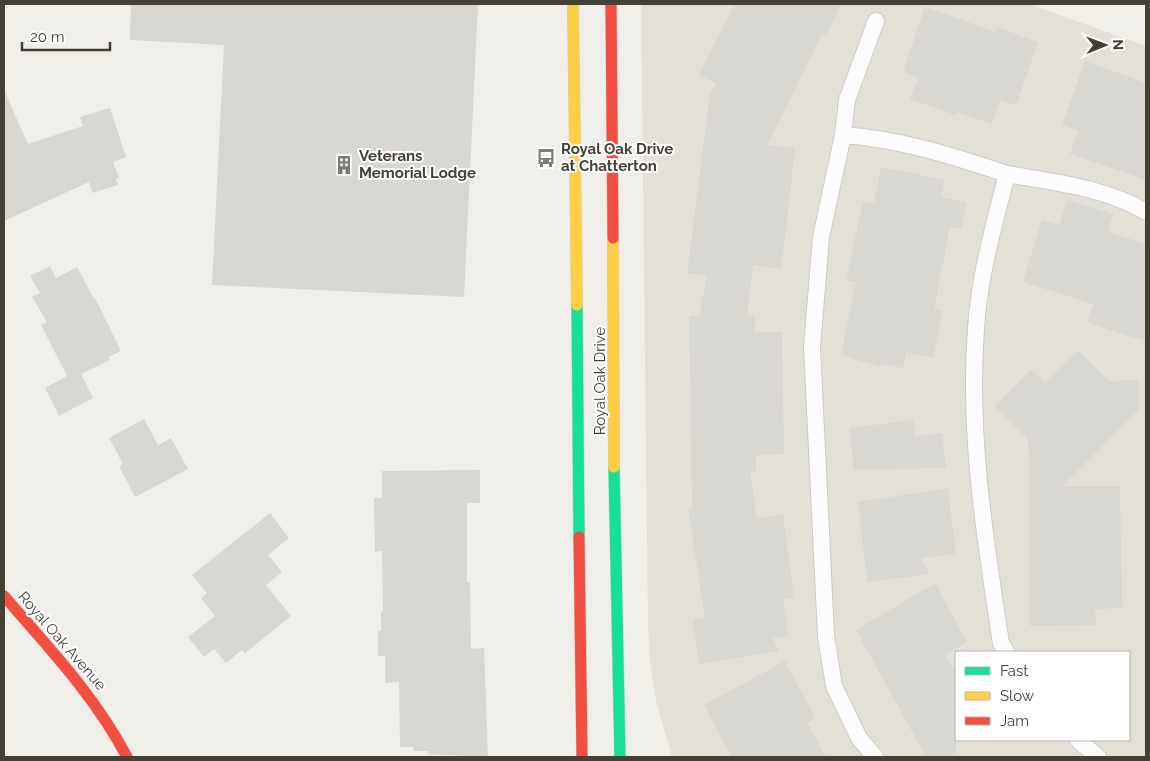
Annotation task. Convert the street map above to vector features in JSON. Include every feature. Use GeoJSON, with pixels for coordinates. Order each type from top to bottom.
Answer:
{"type":"FeatureCollection","features":[{"type":"Feature","properties":{"kind":"main road","name":"Royal Oak Drive"},"geometry":{"type":"LineString","coordinates":[[572,4],[582,757]]}},
{"type":"Feature","properties":{"kind":"main road","name":"Royal Oak Drive"},"geometry":{"type":"LineString","coordinates":[[611,4],[615,536],[620,757]]}},
{"type":"Feature","properties":{"kind":"main road","name":"Royal Oak Avenue"},"geometry":{"type":"LineString","coordinates":[[4,596],[65,664],[94,700],[127,757]]}},
{"type":"Feature","properties":{"kind":"lane"},"geometry":{"type":"LineString","coordinates":[[874,757],[859,738],[834,686],[826,636],[812,347],[821,237],[843,135],[847,100],[876,21]]}},
{"type":"Feature","properties":{"kind":"lane"},"geometry":{"type":"LineString","coordinates":[[843,135],[876,137],[929,149],[1007,174],[1085,189],[1137,207],[1146,212]]}},
{"type":"Feature","properties":{"kind":"lane"},"geometry":{"type":"LineString","coordinates":[[1006,651],[1001,642],[987,550],[974,428],[976,329],[988,248],[1007,174]]}},
{"type":"Feature","properties":{"kind":"lane"},"geometry":{"type":"LineString","coordinates":[[1079,741],[1098,757]]}},
{"type":"Feature","properties":{"kind":"shaded area"},"geometry":{"type":"Polygon","coordinates":[[[641,4],[1029,4],[1146,46],[1146,757],[672,757],[656,701],[650,661],[648,625],[641,4]]]}},
{"type":"Feature","properties":{"kind":"building","name":"Veterans Memorial Lodge"},"geometry":{"type":"Polygon","coordinates":[[[131,4],[478,4],[464,297],[212,285],[224,45],[130,40],[131,4]]]}},
{"type":"Feature","properties":{"kind":"building"},"geometry":{"type":"Polygon","coordinates":[[[735,4],[841,4],[826,35],[822,34],[767,145],[795,148],[787,222],[781,269],[753,265],[747,316],[755,316],[755,332],[782,332],[784,454],[756,455],[756,471],[750,471],[757,518],[783,514],[794,598],[783,599],[788,636],[773,638],[779,651],[699,664],[693,620],[705,618],[688,509],[692,509],[689,316],[699,316],[707,276],[687,273],[710,94],[716,84],[699,75],[735,4]]]}},
{"type":"Feature","properties":{"kind":"building"},"geometry":{"type":"Polygon","coordinates":[[[925,7],[996,32],[997,27],[1038,42],[1016,105],[1000,100],[992,124],[957,112],[955,115],[910,99],[918,77],[903,72],[925,7]]]}},
{"type":"Feature","properties":{"kind":"building"},"geometry":{"type":"Polygon","coordinates":[[[1085,61],[1146,83],[1146,180],[1070,154],[1078,131],[1062,125],[1085,61]]]}},
{"type":"Feature","properties":{"kind":"building"},"geometry":{"type":"Polygon","coordinates":[[[4,90],[28,144],[83,126],[80,117],[110,108],[126,157],[113,162],[119,178],[116,179],[118,185],[93,193],[89,182],[4,221],[4,90]]]}},
{"type":"Feature","properties":{"kind":"building"},"geometry":{"type":"Polygon","coordinates":[[[881,167],[945,180],[941,197],[967,203],[961,229],[950,227],[934,309],[943,311],[933,358],[906,352],[903,368],[881,364],[881,367],[841,355],[856,282],[846,280],[863,201],[874,203],[881,167]]]}},
{"type":"Feature","properties":{"kind":"building"},"geometry":{"type":"Polygon","coordinates":[[[1067,200],[1113,214],[1108,232],[1146,244],[1146,341],[1087,323],[1093,304],[1023,282],[1042,220],[1059,225],[1067,200]]]}},
{"type":"Feature","properties":{"kind":"building"},"geometry":{"type":"Polygon","coordinates":[[[50,266],[56,278],[77,267],[95,298],[121,351],[109,357],[110,360],[81,374],[93,398],[59,416],[45,388],[67,376],[41,325],[47,322],[32,297],[40,293],[30,276],[50,266]]]}},
{"type":"Feature","properties":{"kind":"building"},"geometry":{"type":"Polygon","coordinates":[[[1078,350],[1110,381],[1138,380],[1139,409],[1063,486],[1120,486],[1122,608],[1095,609],[1096,625],[1030,626],[1029,449],[1027,438],[995,406],[1031,370],[1045,383],[1078,350]]]}},
{"type":"Feature","properties":{"kind":"building"},"geometry":{"type":"Polygon","coordinates":[[[144,419],[158,445],[171,438],[188,469],[135,497],[119,466],[123,464],[109,438],[144,419]]]}},
{"type":"Feature","properties":{"kind":"building"},"geometry":{"type":"Polygon","coordinates":[[[913,420],[915,436],[942,433],[946,468],[854,470],[849,428],[913,420]]]}},
{"type":"Feature","properties":{"kind":"building"},"geometry":{"type":"Polygon","coordinates":[[[480,470],[480,503],[467,503],[467,582],[470,582],[471,649],[484,648],[488,757],[428,754],[428,751],[414,751],[413,747],[400,747],[399,682],[385,683],[385,656],[378,656],[378,631],[381,631],[381,612],[383,612],[382,551],[375,552],[374,498],[382,498],[382,471],[480,470]]]}},
{"type":"Feature","properties":{"kind":"building"},"geometry":{"type":"Polygon","coordinates":[[[948,488],[956,554],[921,558],[930,574],[867,582],[858,502],[948,488]]]}},
{"type":"Feature","properties":{"kind":"building"},"geometry":{"type":"Polygon","coordinates":[[[270,513],[289,538],[268,555],[282,572],[266,585],[291,616],[245,653],[242,650],[226,663],[214,649],[204,657],[188,637],[215,616],[201,598],[207,593],[192,575],[270,513]]]}},
{"type":"Feature","properties":{"kind":"building"},"geometry":{"type":"Polygon","coordinates":[[[935,583],[967,642],[945,655],[955,672],[956,752],[947,757],[926,757],[856,630],[935,583]]]}},
{"type":"Feature","properties":{"kind":"building"},"geometry":{"type":"Polygon","coordinates":[[[785,661],[815,718],[807,723],[826,757],[732,757],[704,705],[785,661]]]}},
{"type":"Feature","properties":{"kind":"traffic: fast"},"geometry":{"type":"LineString","coordinates":[[577,305],[579,537]]}},
{"type":"Feature","properties":{"kind":"traffic: fast"},"geometry":{"type":"LineString","coordinates":[[614,467],[620,757]]}},
{"type":"Feature","properties":{"kind":"traffic: slow"},"geometry":{"type":"LineString","coordinates":[[573,4],[577,305]]}},
{"type":"Feature","properties":{"kind":"traffic: slow"},"geometry":{"type":"LineString","coordinates":[[613,238],[614,467]]}},
{"type":"Feature","properties":{"kind":"traffic: jam"},"geometry":{"type":"LineString","coordinates":[[611,4],[613,238]]}},
{"type":"Feature","properties":{"kind":"traffic: jam"},"geometry":{"type":"LineString","coordinates":[[579,537],[582,757]]}},
{"type":"Feature","properties":{"kind":"traffic: jam"},"geometry":{"type":"LineString","coordinates":[[4,596],[86,693],[101,713],[127,757]]}},
{"type":"Feature","properties":{"kind":"place","name":"Royal Oak Drive at Chatterton"},"geometry":{"type":"Point","coordinates":[546,158]}},
{"type":"Feature","properties":{"kind":"place","name":"Veterans Memorial Lodge"},"geometry":{"type":"Point","coordinates":[344,165]}}]}
